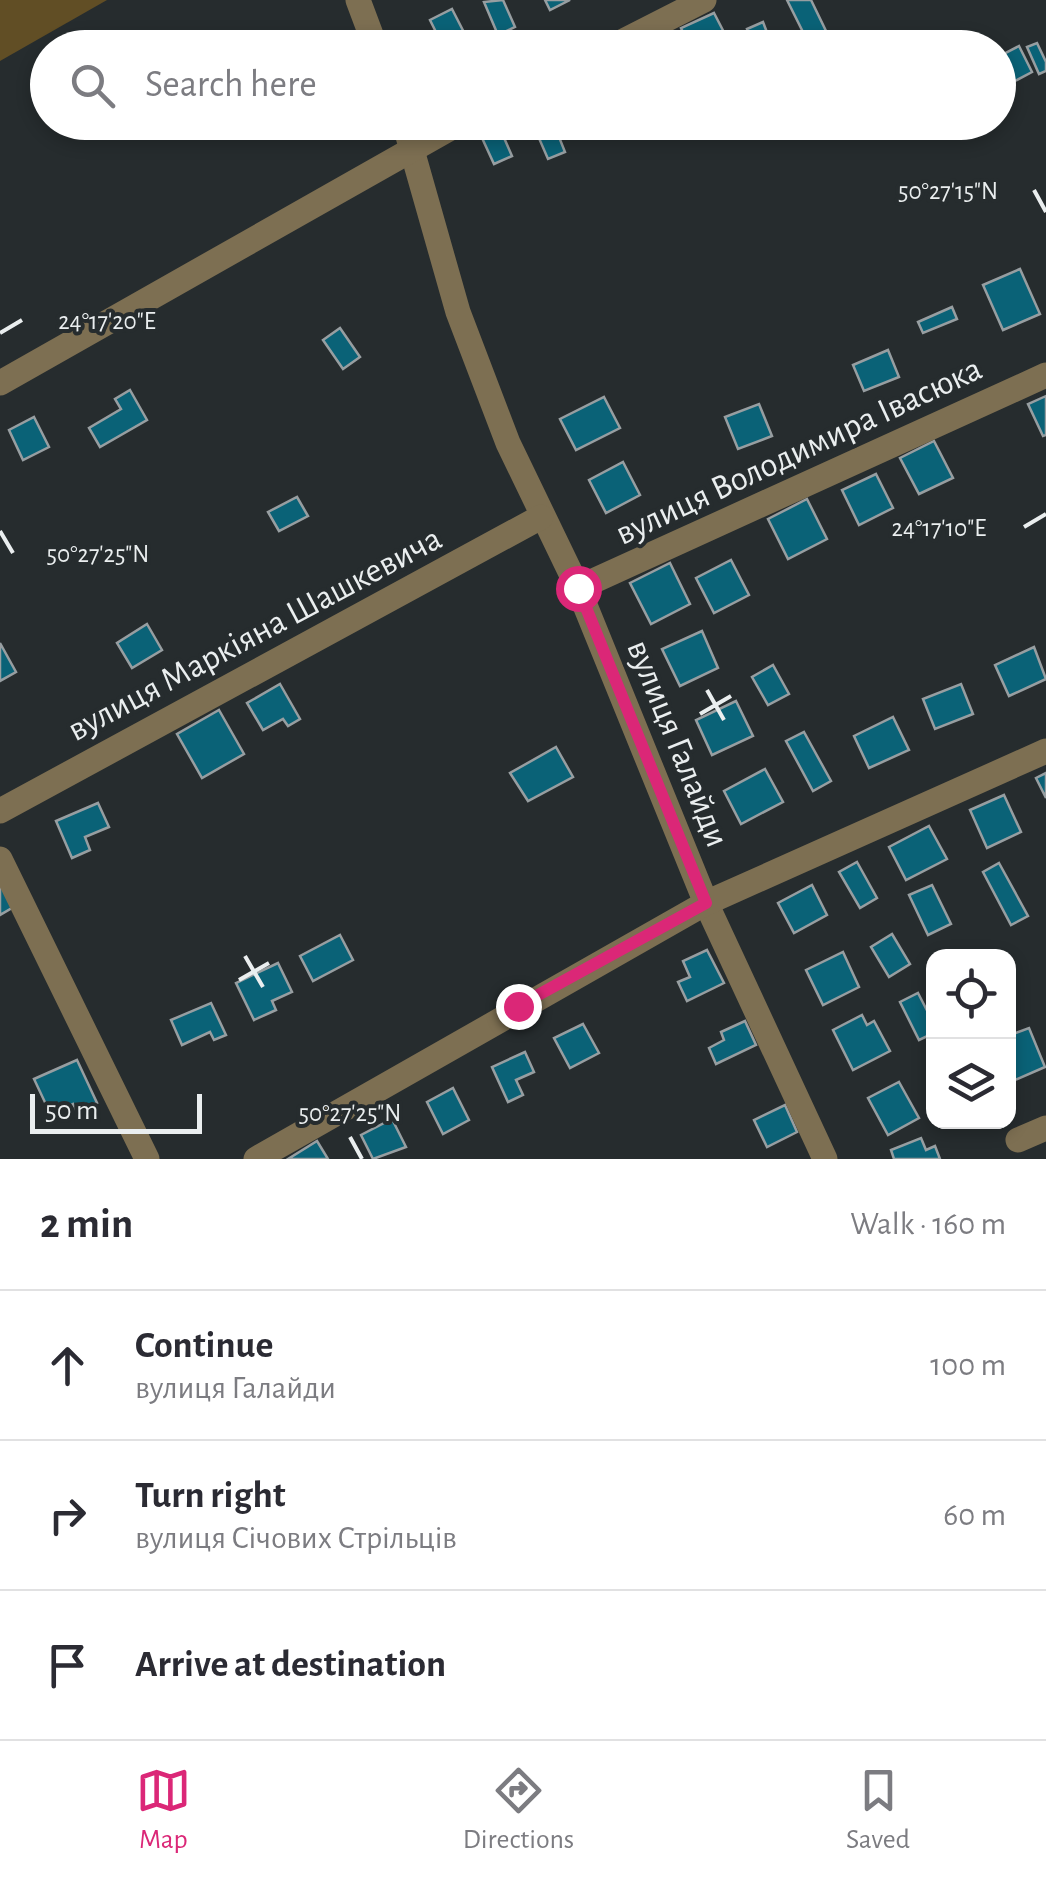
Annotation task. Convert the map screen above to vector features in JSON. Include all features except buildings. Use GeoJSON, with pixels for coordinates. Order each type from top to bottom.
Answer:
{"type":"FeatureCollection","features":[{"type":"Feature","properties":{"kind":"street"},"geometry":{"type":"LineString","coordinates":[[358,0],[369,30]]}},
{"type":"Feature","properties":{"kind":"street"},"geometry":{"type":"LineString","coordinates":[[645,30],[704,0]]}},
{"type":"Feature","properties":{"kind":"street"},"geometry":{"type":"LineString","coordinates":[[0,383],[400,140]]}},
{"type":"Feature","properties":{"kind":"street","name":"вулиця Галайди"},"geometry":{"type":"LineString","coordinates":[[409,140],[458,312],[541,517],[578,588],[706,903],[825,1159]]}},
{"type":"Feature","properties":{"kind":"street","name":"вулиця Володимира Івасюка"},"geometry":{"type":"LineString","coordinates":[[578,588],[1046,375]]}},
{"type":"Feature","properties":{"kind":"street","name":"вулиця Маркіяна Шашкевича"},"geometry":{"type":"LineString","coordinates":[[0,810],[541,517]]}},
{"type":"Feature","properties":{"kind":"street"},"geometry":{"type":"LineString","coordinates":[[256,1159],[518,1006],[706,903],[1046,751]]}},
{"type":"Feature","properties":{"kind":"street"},"geometry":{"type":"LineString","coordinates":[[0,859],[146,1159]]}},
{"type":"Feature","properties":{"kind":"street"},"geometry":{"type":"LineString","coordinates":[[1018,1140],[1046,1128]]}},
{"type":"Feature","properties":{"kind":"shaded area"},"geometry":{"type":"Polygon","coordinates":[[[0,0],[107,0],[54,30],[30,30],[30,44],[0,61],[0,0]]]}},
{"type":"Feature","properties":{"kind":"route"},"geometry":{"type":"LineString","coordinates":[[518,1006],[706,903],[578,588]]}}]}
